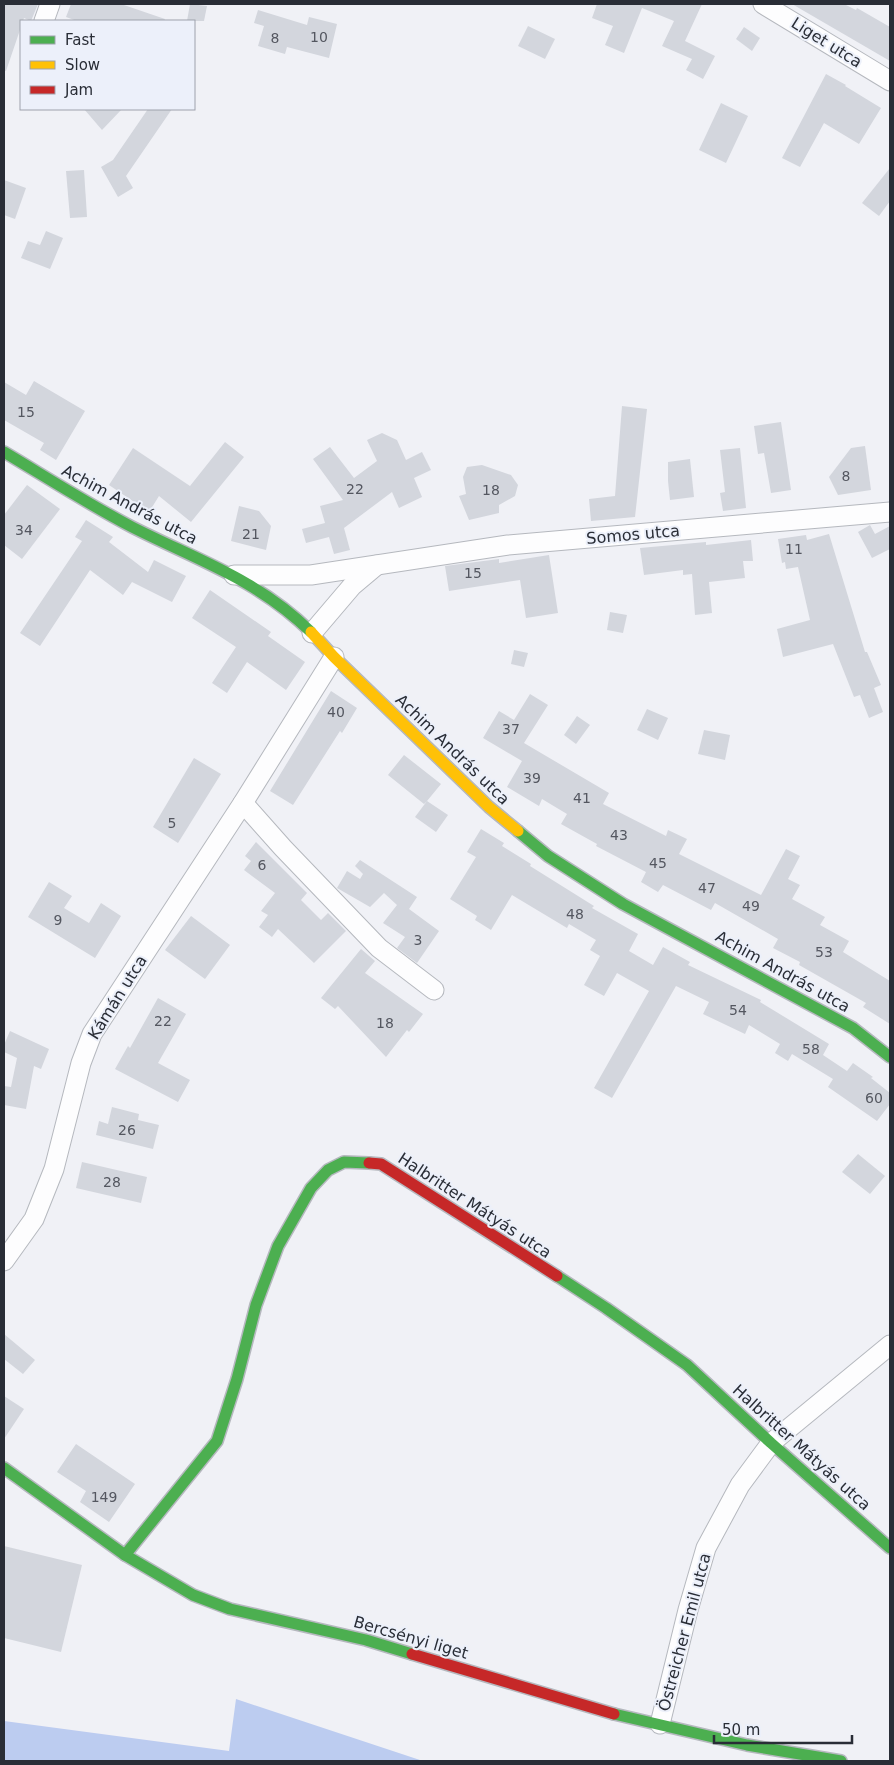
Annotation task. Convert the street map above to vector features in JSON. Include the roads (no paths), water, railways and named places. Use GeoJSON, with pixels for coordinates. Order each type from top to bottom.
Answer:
{"type":"FeatureCollection","features":[{"type":"Feature","properties":{"kind":"street"},"geometry":{"type":"LineString","coordinates":[[44,20],[50,4]]}},
{"type":"Feature","properties":{"kind":"street","name":"Liget utca"},"geometry":{"type":"LineString","coordinates":[[766,4],[890,81]]}},
{"type":"Feature","properties":{"kind":"street","name":"Achim András utca"},"geometry":{"type":"LineString","coordinates":[[4,452],[130,526],[260,591],[312,633],[334,657],[488,807],[548,856],[623,904],[853,1028],[890,1057]]}},
{"type":"Feature","properties":{"kind":"street","name":"Somos utca"},"geometry":{"type":"LineString","coordinates":[[231,575],[311,575],[508,545],[890,512]]}},
{"type":"Feature","properties":{"kind":"street"},"geometry":{"type":"LineString","coordinates":[[312,633],[352,586],[377,565]]}},
{"type":"Feature","properties":{"kind":"street","name":"Kámán utca"},"geometry":{"type":"LineString","coordinates":[[4,1261],[34,1219],[54,1169],[81,1063],[92,1034],[334,657]]}},
{"type":"Feature","properties":{"kind":"street"},"geometry":{"type":"LineString","coordinates":[[242,803],[379,948],[434,990]]}},
{"type":"Feature","properties":{"kind":"street","name":"Halbritter Mátyás utca"},"geometry":{"type":"LineString","coordinates":[[125,1555],[217,1442],[237,1379],[256,1304],[278,1246],[311,1188],[328,1170],[344,1162],[381,1164],[606,1308],[687,1365],[771,1443],[890,1548]]}},
{"type":"Feature","properties":{"kind":"street","name":"Östreicher Emil utca"},"geometry":{"type":"LineString","coordinates":[[660,1724],[688,1610],[706,1548],[740,1485],[771,1443],[890,1345]]}},
{"type":"Feature","properties":{"kind":"street","name":"Bercsényi liget"},"geometry":{"type":"LineString","coordinates":[[4,1468],[125,1555],[193,1595],[230,1609],[366,1640],[615,1714],[747,1745],[841,1761]]}}]}
